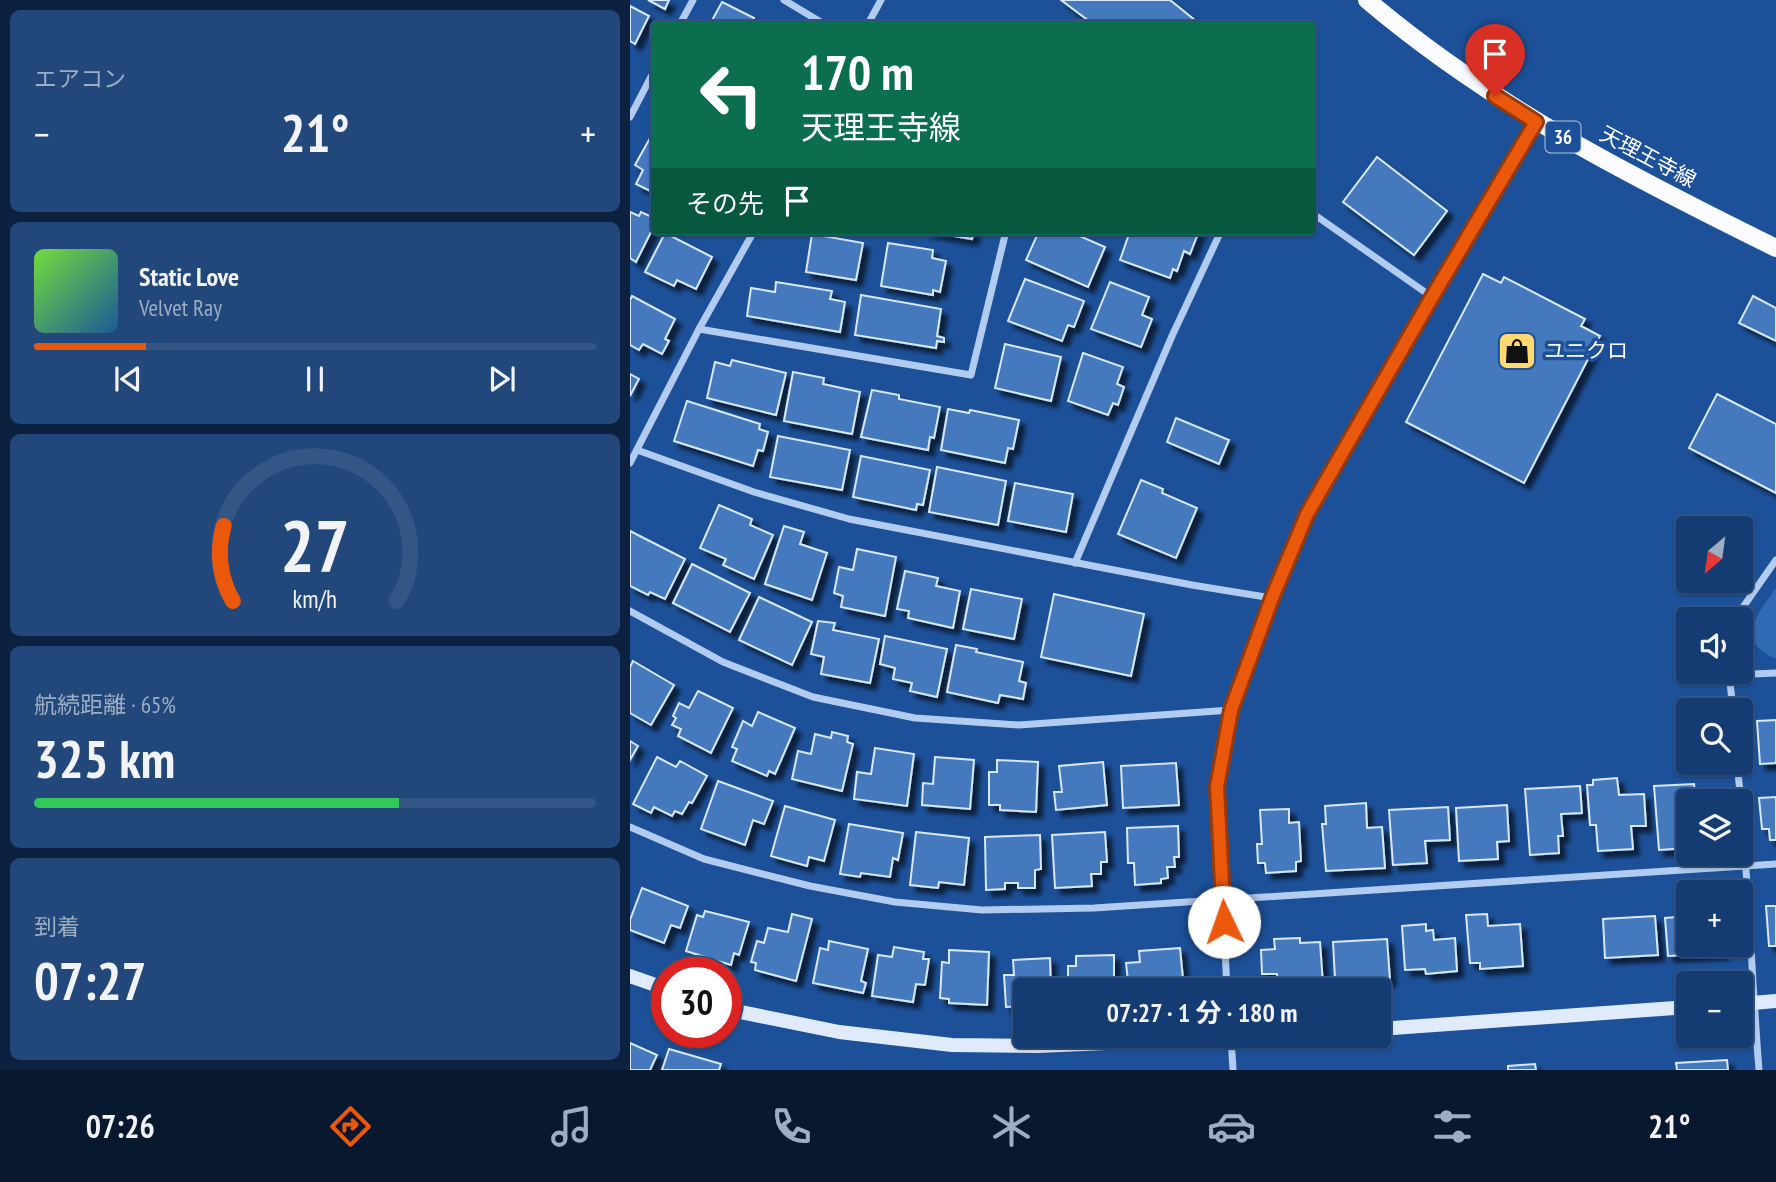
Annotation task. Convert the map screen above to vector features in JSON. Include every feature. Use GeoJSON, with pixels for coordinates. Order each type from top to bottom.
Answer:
{"type":"FeatureCollection","features":[{"type":"Feature","properties":{"kind":"main road","name":"天理王寺線"},"geometry":{"type":"LineString","coordinates":[[1367,0],[1464,76],[1536,122],[1683,202],[1776,248]]}},
{"type":"Feature","properties":{"kind":"street"},"geometry":{"type":"LineString","coordinates":[[682,21],[693,0]]}},
{"type":"Feature","properties":{"kind":"street"},"geometry":{"type":"LineString","coordinates":[[784,0],[819,21]]}},
{"type":"Feature","properties":{"kind":"street"},"geometry":{"type":"LineString","coordinates":[[870,21],[881,0]]}},
{"type":"Feature","properties":{"kind":"street"},"geometry":{"type":"LineString","coordinates":[[630,117],[651,77]]}},
{"type":"Feature","properties":{"kind":"street"},"geometry":{"type":"LineString","coordinates":[[1226,978],[1217,787],[1231,710],[1272,598],[1307,514],[1536,122]]}},
{"type":"Feature","properties":{"kind":"street"},"geometry":{"type":"LineString","coordinates":[[1316,216],[1432,297]]}},
{"type":"Feature","properties":{"kind":"street"},"geometry":{"type":"LineString","coordinates":[[630,463],[699,329],[752,235]]}},
{"type":"Feature","properties":{"kind":"street"},"geometry":{"type":"LineString","coordinates":[[699,329],[971,375],[1005,235]]}},
{"type":"Feature","properties":{"kind":"street"},"geometry":{"type":"LineString","coordinates":[[1075,563],[1172,336],[1219,235]]}},
{"type":"Feature","properties":{"kind":"street"},"geometry":{"type":"LineString","coordinates":[[637,450],[754,492],[849,519],[1272,598]]}},
{"type":"Feature","properties":{"kind":"street"},"geometry":{"type":"LineString","coordinates":[[1743,607],[1776,560]]}},
{"type":"Feature","properties":{"kind":"street"},"geometry":{"type":"LineString","coordinates":[[630,611],[723,662],[813,696],[915,718],[1019,725],[1231,710]]}},
{"type":"Feature","properties":{"kind":"street"},"geometry":{"type":"LineString","coordinates":[[1753,674],[1776,673]]}},
{"type":"Feature","properties":{"kind":"street"},"geometry":{"type":"LineString","coordinates":[[630,827],[704,859],[810,886],[895,902],[982,909],[1094,908],[1747,866],[1747,971]]}},
{"type":"Feature","properties":{"kind":"street"},"geometry":{"type":"LineString","coordinates":[[1753,866],[1776,864]]}},
{"type":"Feature","properties":{"kind":"street"},"geometry":{"type":"LineString","coordinates":[[630,976],[651,983]]}},
{"type":"Feature","properties":{"kind":"street"},"geometry":{"type":"LineString","coordinates":[[1753,1003],[1776,1001]]}},
{"type":"Feature","properties":{"kind":"street"},"geometry":{"type":"LineString","coordinates":[[1391,1027],[1676,1008]]}},
{"type":"Feature","properties":{"kind":"street"},"geometry":{"type":"LineString","coordinates":[[742,1012],[838,1032],[952,1045],[1013,1046]]}},
{"type":"Feature","properties":{"kind":"street"},"geometry":{"type":"LineString","coordinates":[[1753,1036],[1759,1070]]}},
{"type":"Feature","properties":{"kind":"street"},"geometry":{"type":"LineString","coordinates":[[1232,1048],[1233,1070]]}},
{"type":"Feature","properties":{"kind":"shaded area"},"geometry":{"type":"Polygon","coordinates":[[[1776,588],[1776,658],[1762,651],[1755,643],[1754,625],[1776,588]]]}},
{"type":"Feature","properties":{"kind":"building"},"geometry":{"type":"Polygon","coordinates":[[[648,0],[669,0],[665,9],[648,0]]]}},
{"type":"Feature","properties":{"kind":"building"},"geometry":{"type":"Polygon","coordinates":[[[1061,0],[1170,0],[1196,21],[1089,21],[1061,0]]]}},
{"type":"Feature","properties":{"kind":"building"},"geometry":{"type":"Polygon","coordinates":[[[722,2],[754,18],[752,21],[712,21],[722,2]]]}},
{"type":"Feature","properties":{"kind":"building"},"geometry":{"type":"Polygon","coordinates":[[[630,6],[649,16],[635,44],[630,41],[630,6]]]}},
{"type":"Feature","properties":{"kind":"building"},"geometry":{"type":"Polygon","coordinates":[[[651,138],[651,192],[636,184],[643,170],[635,165],[651,138]]]}},
{"type":"Feature","properties":{"kind":"building"},"geometry":{"type":"Polygon","coordinates":[[[1377,157],[1447,211],[1414,255],[1343,202],[1377,157]]]}},
{"type":"Feature","properties":{"kind":"building"},"geometry":{"type":"Polygon","coordinates":[[[630,212],[639,216],[641,212],[651,217],[651,232],[636,262],[630,258],[630,212]]]}},
{"type":"Feature","properties":{"kind":"building"},"geometry":{"type":"Polygon","coordinates":[[[664,235],[712,257],[696,289],[677,280],[674,286],[645,272],[664,235]]]}},
{"type":"Feature","properties":{"kind":"building"},"geometry":{"type":"Polygon","coordinates":[[[812,235],[863,243],[856,280],[806,272],[812,235]]]}},
{"type":"Feature","properties":{"kind":"building"},"geometry":{"type":"Polygon","coordinates":[[[948,235],[973,235],[972,239],[948,235]]]}},
{"type":"Feature","properties":{"kind":"building"},"geometry":{"type":"Polygon","coordinates":[[[1037,235],[1077,235],[1105,247],[1088,287],[1026,260],[1037,235]]]}},
{"type":"Feature","properties":{"kind":"building"},"geometry":{"type":"Polygon","coordinates":[[[1129,235],[1197,235],[1190,254],[1184,251],[1177,271],[1173,269],[1170,278],[1120,260],[1129,235]]]}},
{"type":"Feature","properties":{"kind":"building"},"geometry":{"type":"Polygon","coordinates":[[[888,243],[933,250],[932,258],[946,261],[940,292],[933,290],[933,295],[881,286],[888,243]]]}},
{"type":"Feature","properties":{"kind":"building"},"geometry":{"type":"Polygon","coordinates":[[[1483,274],[1501,283],[1504,277],[1585,319],[1581,326],[1600,336],[1524,483],[1406,422],[1483,274]]]}},
{"type":"Feature","properties":{"kind":"building"},"geometry":{"type":"Polygon","coordinates":[[[1025,279],[1084,301],[1074,327],[1068,325],[1062,341],[1008,321],[1025,279]]]}},
{"type":"Feature","properties":{"kind":"building"},"geometry":{"type":"Polygon","coordinates":[[[776,282],[832,291],[830,299],[845,302],[840,332],[747,316],[751,288],[775,292],[776,282]]]}},
{"type":"Feature","properties":{"kind":"building"},"geometry":{"type":"Polygon","coordinates":[[[1110,282],[1149,297],[1142,315],[1152,319],[1141,347],[1091,329],[1110,282]]]}},
{"type":"Feature","properties":{"kind":"building"},"geometry":{"type":"Polygon","coordinates":[[[861,295],[941,309],[937,336],[944,338],[944,342],[937,341],[936,348],[855,335],[861,295]]]}},
{"type":"Feature","properties":{"kind":"building"},"geometry":{"type":"Polygon","coordinates":[[[632,296],[675,319],[665,339],[669,341],[662,354],[643,344],[639,350],[630,345],[632,296]]]}},
{"type":"Feature","properties":{"kind":"building"},"geometry":{"type":"Polygon","coordinates":[[[1753,296],[1776,308],[1776,341],[1739,323],[1753,296]]]}},
{"type":"Feature","properties":{"kind":"building"},"geometry":{"type":"Polygon","coordinates":[[[1005,344],[1061,357],[1051,401],[995,388],[1005,344]]]}},
{"type":"Feature","properties":{"kind":"building"},"geometry":{"type":"Polygon","coordinates":[[[1083,353],[1123,367],[1117,384],[1124,387],[1118,405],[1113,403],[1108,415],[1068,401],[1083,353]]]}},
{"type":"Feature","properties":{"kind":"building"},"geometry":{"type":"Polygon","coordinates":[[[732,360],[786,373],[776,415],[707,398],[715,362],[730,366],[732,360]]]}},
{"type":"Feature","properties":{"kind":"building"},"geometry":{"type":"Polygon","coordinates":[[[793,372],[824,378],[823,384],[860,392],[852,434],[784,421],[793,372]]]}},
{"type":"Feature","properties":{"kind":"building"},"geometry":{"type":"Polygon","coordinates":[[[630,374],[639,379],[630,396],[630,374]]]}},
{"type":"Feature","properties":{"kind":"building"},"geometry":{"type":"Polygon","coordinates":[[[872,390],[899,395],[899,399],[940,407],[934,438],[930,437],[928,450],[861,437],[872,390]]]}},
{"type":"Feature","properties":{"kind":"building"},"geometry":{"type":"Polygon","coordinates":[[[1717,394],[1776,424],[1776,493],[1689,448],[1717,394]]]}},
{"type":"Feature","properties":{"kind":"building"},"geometry":{"type":"Polygon","coordinates":[[[687,401],[760,424],[759,429],[768,432],[763,451],[758,450],[753,466],[674,441],[687,401]]]}},
{"type":"Feature","properties":{"kind":"building"},"geometry":{"type":"Polygon","coordinates":[[[948,409],[969,413],[970,410],[1019,420],[1013,449],[1008,448],[1005,463],[941,450],[948,409]]]}},
{"type":"Feature","properties":{"kind":"building"},"geometry":{"type":"Polygon","coordinates":[[[1176,418],[1229,440],[1219,464],[1167,442],[1176,418]]]}},
{"type":"Feature","properties":{"kind":"building"},"geometry":{"type":"Polygon","coordinates":[[[778,436],[850,450],[842,490],[770,477],[778,436]]]}},
{"type":"Feature","properties":{"kind":"building"},"geometry":{"type":"Polygon","coordinates":[[[861,456],[930,470],[923,505],[917,504],[916,510],[853,497],[861,456]]]}},
{"type":"Feature","properties":{"kind":"building"},"geometry":{"type":"Polygon","coordinates":[[[937,467],[1006,481],[998,525],[929,512],[937,467]]]}},
{"type":"Feature","properties":{"kind":"building"},"geometry":{"type":"Polygon","coordinates":[[[1141,480],[1163,489],[1162,493],[1197,508],[1176,558],[1118,534],[1141,480]]]}},
{"type":"Feature","properties":{"kind":"building"},"geometry":{"type":"Polygon","coordinates":[[[1015,483],[1073,494],[1066,532],[1008,521],[1015,483]]]}},
{"type":"Feature","properties":{"kind":"building"},"geometry":{"type":"Polygon","coordinates":[[[719,505],[752,519],[750,525],[773,535],[754,579],[723,565],[726,559],[700,548],[719,505]]]}},
{"type":"Feature","properties":{"kind":"building"},"geometry":{"type":"Polygon","coordinates":[[[784,526],[804,532],[800,544],[827,553],[812,600],[765,584],[784,526]]]}},
{"type":"Feature","properties":{"kind":"building"},"geometry":{"type":"Polygon","coordinates":[[[630,531],[685,559],[665,599],[650,592],[648,595],[630,586],[630,531]]]}},
{"type":"Feature","properties":{"kind":"building"},"geometry":{"type":"Polygon","coordinates":[[[857,549],[896,557],[885,616],[841,607],[843,596],[834,593],[839,567],[853,570],[857,549]]]}},
{"type":"Feature","properties":{"kind":"building"},"geometry":{"type":"Polygon","coordinates":[[[692,564],[750,593],[730,632],[673,603],[692,564]]]}},
{"type":"Feature","properties":{"kind":"building"},"geometry":{"type":"Polygon","coordinates":[[[905,571],[938,578],[936,586],[960,591],[953,628],[908,618],[909,611],[897,609],[905,571]]]}},
{"type":"Feature","properties":{"kind":"building"},"geometry":{"type":"Polygon","coordinates":[[[971,589],[1022,599],[1014,639],[963,629],[971,589]]]}},
{"type":"Feature","properties":{"kind":"building"},"geometry":{"type":"Polygon","coordinates":[[[1054,594],[1144,614],[1131,676],[1041,657],[1054,594]]]}},
{"type":"Feature","properties":{"kind":"building"},"geometry":{"type":"Polygon","coordinates":[[[759,597],[812,622],[792,665],[739,640],[759,597]]]}},
{"type":"Feature","properties":{"kind":"building"},"geometry":{"type":"Polygon","coordinates":[[[818,621],[835,623],[833,630],[879,639],[870,683],[821,674],[824,657],[811,654],[818,621]]]}},
{"type":"Feature","properties":{"kind":"building"},"geometry":{"type":"Polygon","coordinates":[[[885,636],[947,649],[937,697],[910,691],[912,683],[893,679],[895,668],[880,664],[885,636]]]}},
{"type":"Feature","properties":{"kind":"building"},"geometry":{"type":"Polygon","coordinates":[[[956,645],[1023,662],[1019,681],[1026,683],[1023,699],[1000,695],[998,703],[947,692],[956,645]]]}},
{"type":"Feature","properties":{"kind":"building"},"geometry":{"type":"Polygon","coordinates":[[[633,661],[674,685],[651,725],[630,713],[630,667],[633,661]]]}},
{"type":"Feature","properties":{"kind":"building"},"geometry":{"type":"Polygon","coordinates":[[[698,691],[733,708],[711,753],[678,736],[681,729],[672,725],[679,703],[689,708],[698,691]]]}},
{"type":"Feature","properties":{"kind":"building"},"geometry":{"type":"Polygon","coordinates":[[[758,712],[795,728],[775,774],[769,771],[767,776],[732,761],[737,749],[732,747],[743,721],[752,726],[758,712]]]}},
{"type":"Feature","properties":{"kind":"building"},"geometry":{"type":"Polygon","coordinates":[[[1776,720],[1776,763],[1760,764],[1757,721],[1776,720]]]}},
{"type":"Feature","properties":{"kind":"building"},"geometry":{"type":"Polygon","coordinates":[[[832,732],[848,736],[847,742],[853,744],[842,791],[792,779],[798,751],[811,754],[815,734],[831,738],[832,732]]]}},
{"type":"Feature","properties":{"kind":"building"},"geometry":{"type":"Polygon","coordinates":[[[630,741],[638,746],[630,760],[630,741]]]}},
{"type":"Feature","properties":{"kind":"building"},"geometry":{"type":"Polygon","coordinates":[[[875,748],[914,754],[907,806],[854,799],[857,772],[871,774],[875,748]]]}},
{"type":"Feature","properties":{"kind":"building"},"geometry":{"type":"Polygon","coordinates":[[[657,757],[676,767],[680,761],[707,776],[692,803],[689,802],[682,814],[675,811],[672,816],[654,807],[651,813],[633,804],[657,757]]]}},
{"type":"Feature","properties":{"kind":"building"},"geometry":{"type":"Polygon","coordinates":[[[935,757],[974,760],[970,809],[922,805],[923,783],[933,784],[935,757]]]}},
{"type":"Feature","properties":{"kind":"building"},"geometry":{"type":"Polygon","coordinates":[[[997,760],[1038,762],[1036,812],[1000,810],[1000,805],[989,805],[989,772],[997,772],[997,760]]]}},
{"type":"Feature","properties":{"kind":"building"},"geometry":{"type":"Polygon","coordinates":[[[1103,762],[1107,805],[1056,810],[1054,792],[1062,792],[1059,766],[1103,762]]]}},
{"type":"Feature","properties":{"kind":"building"},"geometry":{"type":"Polygon","coordinates":[[[1176,763],[1179,805],[1123,808],[1121,766],[1176,763]]]}},
{"type":"Feature","properties":{"kind":"building"},"geometry":{"type":"Polygon","coordinates":[[[1617,778],[1619,795],[1644,794],[1646,826],[1631,826],[1633,849],[1598,851],[1596,825],[1590,825],[1587,785],[1593,785],[1593,780],[1617,778]]]}},
{"type":"Feature","properties":{"kind":"building"},"geometry":{"type":"Polygon","coordinates":[[[718,781],[773,801],[764,824],[753,820],[745,845],[701,829],[718,781]]]}},
{"type":"Feature","properties":{"kind":"building"},"geometry":{"type":"Polygon","coordinates":[[[1694,784],[1695,789],[1676,789],[1676,849],[1659,850],[1654,786],[1694,784]]]}},
{"type":"Feature","properties":{"kind":"building"},"geometry":{"type":"Polygon","coordinates":[[[1580,786],[1582,813],[1561,814],[1563,836],[1558,836],[1559,853],[1530,855],[1525,789],[1580,786]]]}},
{"type":"Feature","properties":{"kind":"building"},"geometry":{"type":"Polygon","coordinates":[[[1776,797],[1776,840],[1770,840],[1769,829],[1762,829],[1759,798],[1776,797]]]}},
{"type":"Feature","properties":{"kind":"building"},"geometry":{"type":"Polygon","coordinates":[[[1366,803],[1367,828],[1382,827],[1385,868],[1326,871],[1322,824],[1326,824],[1325,806],[1366,803]]]}},
{"type":"Feature","properties":{"kind":"building"},"geometry":{"type":"Polygon","coordinates":[[[1507,805],[1509,841],[1497,842],[1498,859],[1459,861],[1456,808],[1507,805]]]}},
{"type":"Feature","properties":{"kind":"building"},"geometry":{"type":"Polygon","coordinates":[[[785,806],[835,820],[824,861],[809,857],[807,866],[771,856],[785,806]]]}},
{"type":"Feature","properties":{"kind":"building"},"geometry":{"type":"Polygon","coordinates":[[[1448,807],[1450,840],[1425,841],[1427,863],[1393,865],[1389,810],[1448,807]]]}},
{"type":"Feature","properties":{"kind":"building"},"geometry":{"type":"Polygon","coordinates":[[[1289,809],[1289,823],[1299,822],[1301,861],[1296,862],[1296,871],[1266,873],[1265,863],[1258,863],[1257,844],[1262,844],[1260,810],[1289,809]]]}},
{"type":"Feature","properties":{"kind":"building"},"geometry":{"type":"Polygon","coordinates":[[[849,824],[903,833],[898,860],[893,858],[890,877],[861,873],[860,877],[840,874],[849,824]]]}},
{"type":"Feature","properties":{"kind":"building"},"geometry":{"type":"Polygon","coordinates":[[[1178,826],[1179,857],[1174,857],[1175,867],[1167,867],[1168,878],[1161,879],[1161,883],[1135,885],[1134,863],[1128,863],[1127,828],[1178,826]]]}},
{"type":"Feature","properties":{"kind":"building"},"geometry":{"type":"Polygon","coordinates":[[[916,832],[969,838],[964,885],[939,882],[938,888],[910,885],[916,832]]]}},
{"type":"Feature","properties":{"kind":"building"},"geometry":{"type":"Polygon","coordinates":[[[1105,832],[1107,862],[1101,862],[1101,874],[1091,874],[1092,886],[1055,888],[1052,835],[1105,832]]]}},
{"type":"Feature","properties":{"kind":"building"},"geometry":{"type":"Polygon","coordinates":[[[1040,835],[1041,869],[1035,870],[1035,888],[1018,888],[1018,883],[1005,883],[1005,889],[986,890],[985,837],[1040,835]]]}},
{"type":"Feature","properties":{"kind":"building"},"geometry":{"type":"Polygon","coordinates":[[[642,888],[688,906],[680,928],[671,925],[664,943],[630,930],[630,920],[642,888]]]}},
{"type":"Feature","properties":{"kind":"building"},"geometry":{"type":"Polygon","coordinates":[[[1766,906],[1776,906],[1776,946],[1769,946],[1766,906]]]}},
{"type":"Feature","properties":{"kind":"building"},"geometry":{"type":"Polygon","coordinates":[[[705,911],[749,922],[739,955],[734,953],[733,957],[705,957],[686,951],[697,915],[703,917],[705,911]]]}},
{"type":"Feature","properties":{"kind":"building"},"geometry":{"type":"Polygon","coordinates":[[[792,914],[812,919],[796,981],[755,970],[756,963],[751,962],[757,941],[764,943],[768,928],[788,932],[792,914]]]}},
{"type":"Feature","properties":{"kind":"building"},"geometry":{"type":"Polygon","coordinates":[[[1487,914],[1488,926],[1520,924],[1523,966],[1480,969],[1480,963],[1470,963],[1466,915],[1487,914]]]}},
{"type":"Feature","properties":{"kind":"building"},"geometry":{"type":"Polygon","coordinates":[[[1655,916],[1658,955],[1605,958],[1603,919],[1655,916]]]}},
{"type":"Feature","properties":{"kind":"building"},"geometry":{"type":"Polygon","coordinates":[[[1676,917],[1676,956],[1668,956],[1665,918],[1676,917]]]}},
{"type":"Feature","properties":{"kind":"building"},"geometry":{"type":"Polygon","coordinates":[[[1426,924],[1426,931],[1433,930],[1434,940],[1455,938],[1457,971],[1426,974],[1425,969],[1405,970],[1402,926],[1426,924]]]}},
{"type":"Feature","properties":{"kind":"building"},"geometry":{"type":"Polygon","coordinates":[[[1300,938],[1300,943],[1320,942],[1323,978],[1277,978],[1277,974],[1262,974],[1261,950],[1275,949],[1274,939],[1300,938]]]}},
{"type":"Feature","properties":{"kind":"building"},"geometry":{"type":"Polygon","coordinates":[[[1387,939],[1390,978],[1335,978],[1333,942],[1387,939]]]}},
{"type":"Feature","properties":{"kind":"building"},"geometry":{"type":"Polygon","coordinates":[[[829,941],[868,949],[861,981],[866,983],[863,993],[813,983],[820,948],[828,950],[829,941]]]}},
{"type":"Feature","properties":{"kind":"building"},"geometry":{"type":"Polygon","coordinates":[[[894,947],[924,952],[923,959],[929,959],[925,985],[916,984],[913,1002],[872,996],[878,955],[892,957],[894,947]]]}},
{"type":"Feature","properties":{"kind":"building"},"geometry":{"type":"Polygon","coordinates":[[[1180,948],[1183,978],[1128,978],[1126,963],[1140,962],[1139,951],[1180,948]]]}},
{"type":"Feature","properties":{"kind":"building"},"geometry":{"type":"Polygon","coordinates":[[[949,950],[989,952],[987,1005],[949,1003],[949,999],[940,998],[942,962],[949,963],[949,950]]]}},
{"type":"Feature","properties":{"kind":"building"},"geometry":{"type":"Polygon","coordinates":[[[1114,955],[1114,978],[1068,978],[1068,966],[1076,966],[1076,956],[1114,955]]]}},
{"type":"Feature","properties":{"kind":"building"},"geometry":{"type":"Polygon","coordinates":[[[1050,958],[1051,978],[1013,978],[1013,1007],[1006,1007],[1004,975],[1014,975],[1013,960],[1050,958]]]}},
{"type":"Feature","properties":{"kind":"building"},"geometry":{"type":"Polygon","coordinates":[[[630,1043],[657,1055],[650,1070],[630,1070],[630,1043]]]}},
{"type":"Feature","properties":{"kind":"building"},"geometry":{"type":"Polygon","coordinates":[[[669,1049],[721,1064],[719,1070],[662,1070],[669,1049]]]}},
{"type":"Feature","properties":{"kind":"building"},"geometry":{"type":"Polygon","coordinates":[[[1727,1060],[1728,1070],[1677,1070],[1676,1063],[1727,1060]]]}},
{"type":"Feature","properties":{"kind":"building"},"geometry":{"type":"Polygon","coordinates":[[[1535,1064],[1536,1070],[1508,1070],[1508,1066],[1535,1064]]]}},
{"type":"Feature","properties":{"kind":"place","name":"ユニクロ"},"geometry":{"type":"Point","coordinates":[1517,351]}},
{"type":"Feature","properties":{"kind":"route"},"geometry":{"type":"LineString","coordinates":[[1224,922],[1217,787],[1231,710],[1272,598],[1307,514],[1536,122],[1495,96]]}}]}
